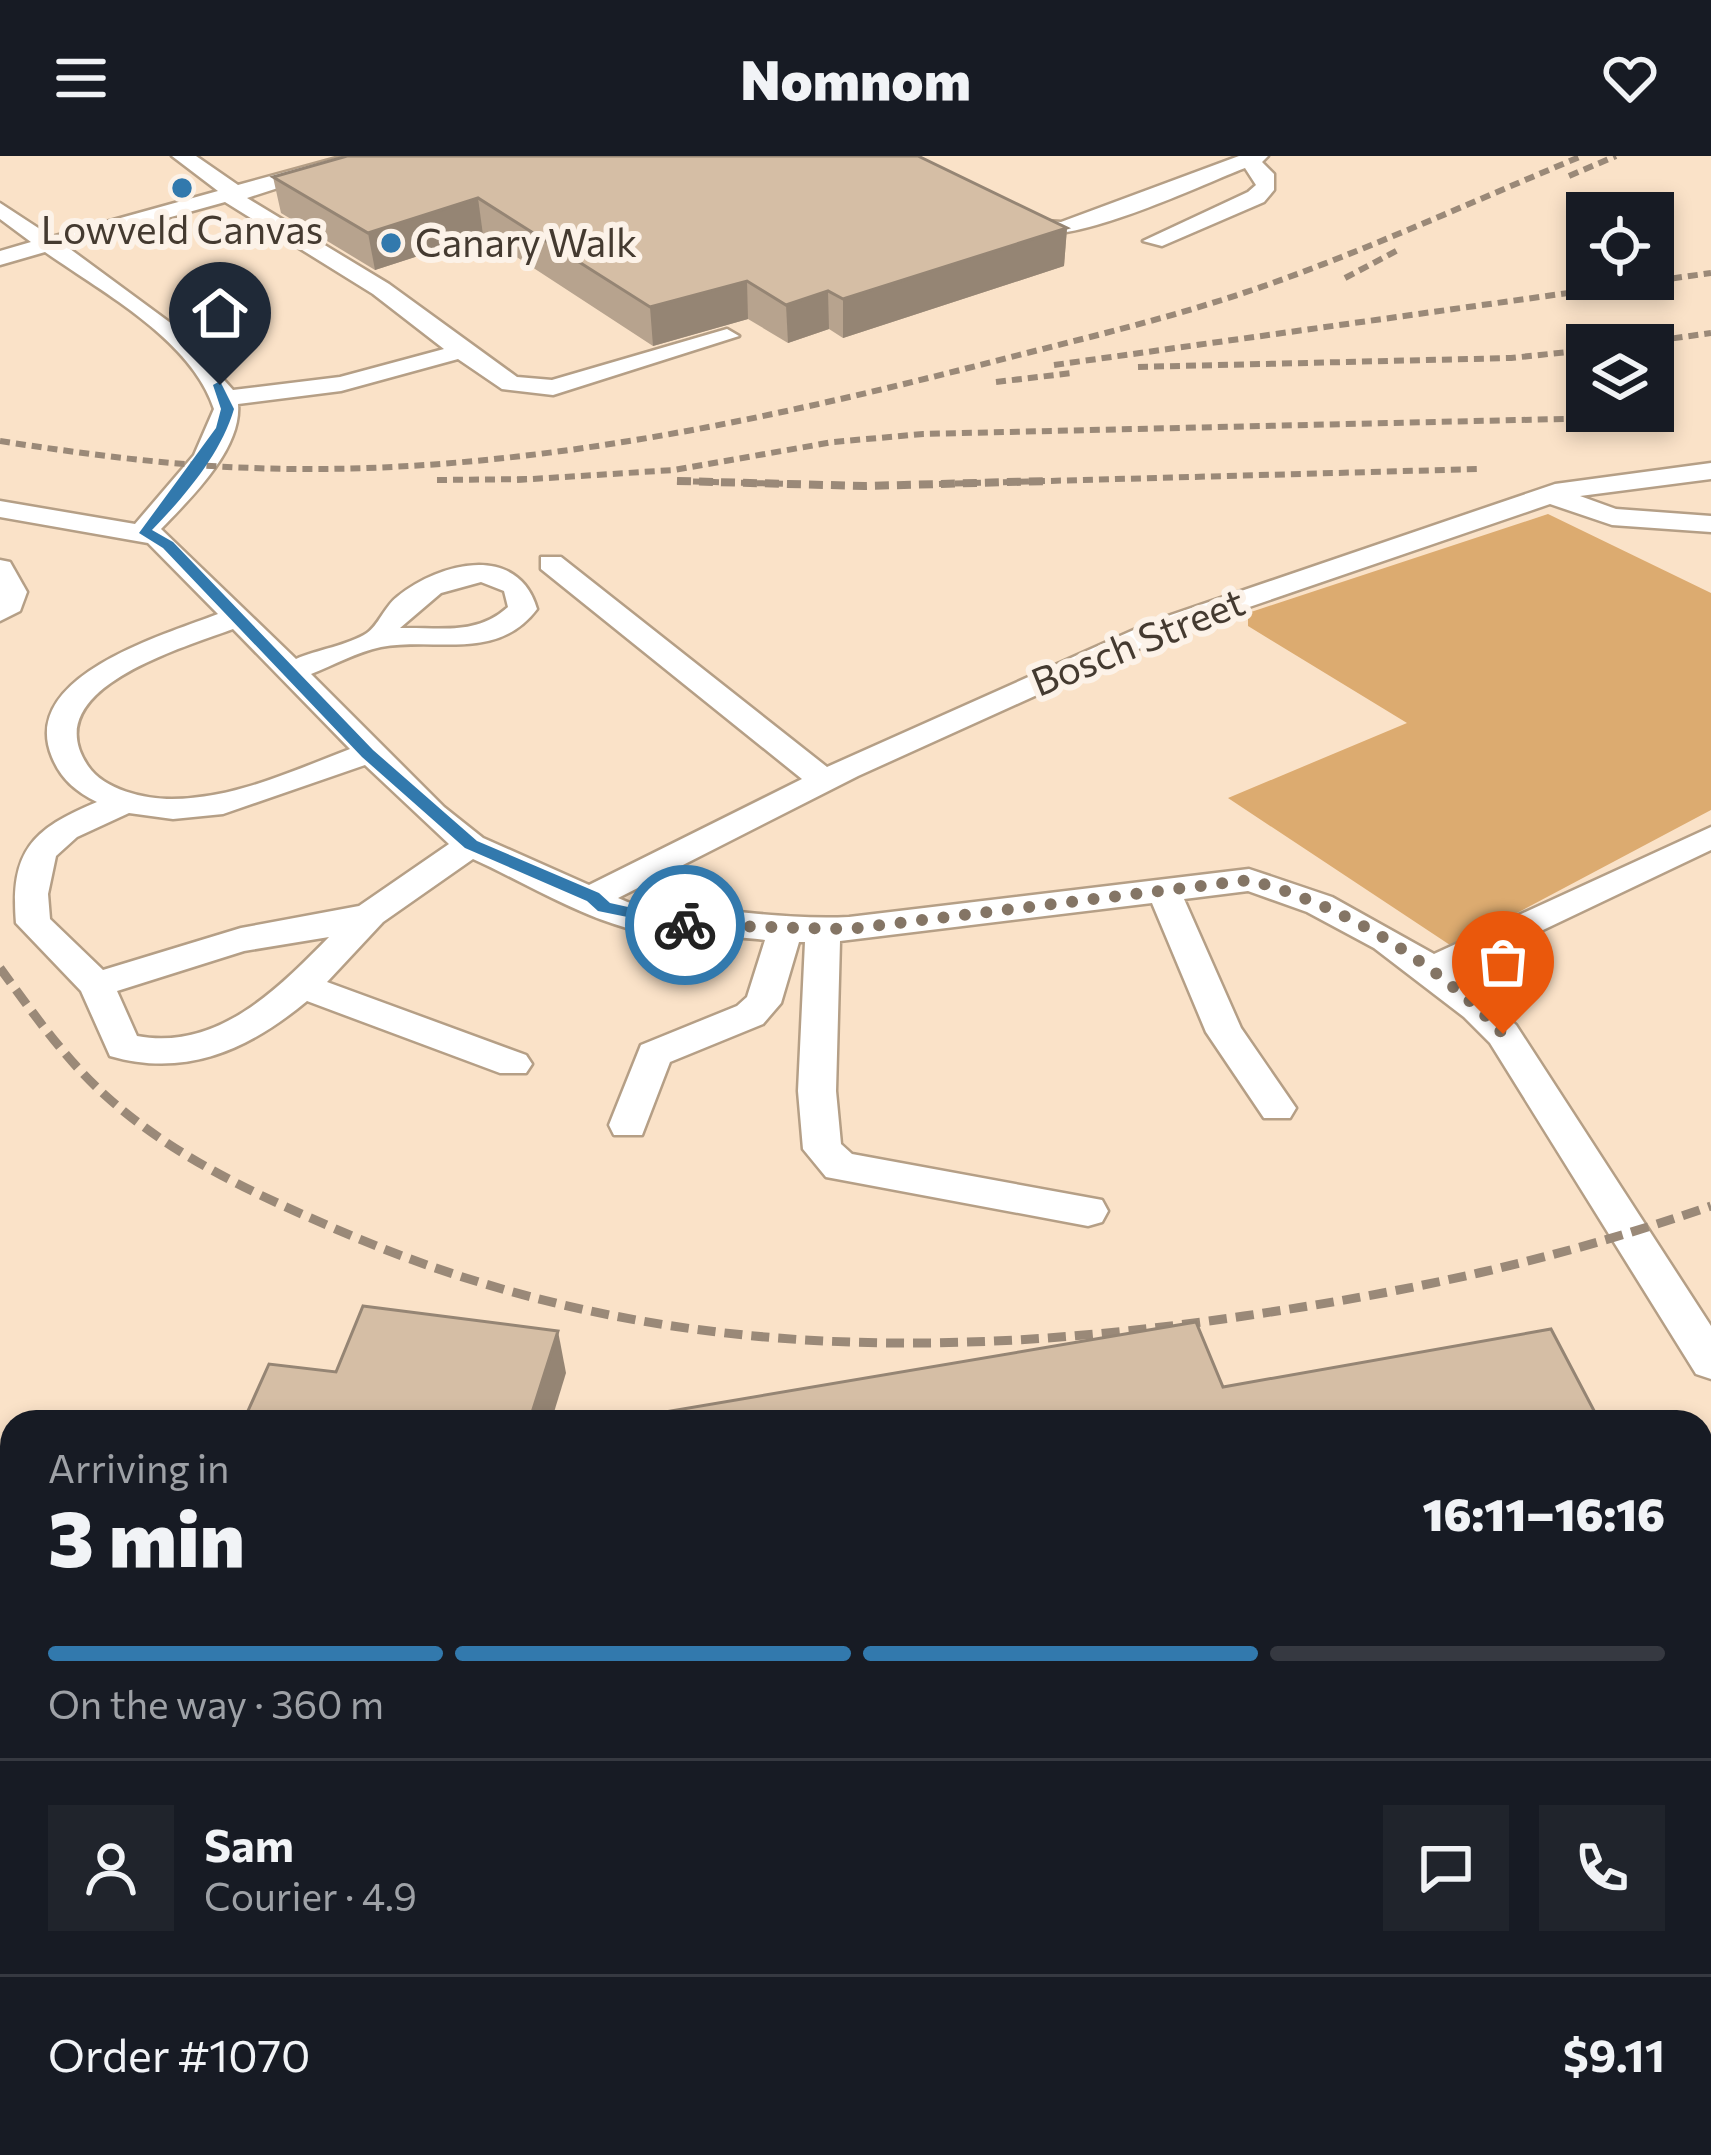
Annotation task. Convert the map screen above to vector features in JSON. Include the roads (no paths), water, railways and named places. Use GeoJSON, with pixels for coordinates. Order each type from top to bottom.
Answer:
{"type":"FeatureCollection","features":[{"type":"Feature","properties":{"kind":"street"},"geometry":{"type":"LineString","coordinates":[[182,156],[511,384],[553,388],[728,336]]}},
{"type":"Feature","properties":{"kind":"street"},"geometry":{"type":"LineString","coordinates":[[241,201],[367,156]]}},
{"type":"Feature","properties":{"kind":"street"},"geometry":{"type":"LineString","coordinates":[[992,218],[1018,229],[1064,229],[1253,158],[1267,186],[1256,196],[1154,241]]}},
{"type":"Feature","properties":{"kind":"street"},"geometry":{"type":"LineString","coordinates":[[0,258],[389,169]]}},
{"type":"Feature","properties":{"kind":"street"},"geometry":{"type":"LineString","coordinates":[[0,209],[173,338],[210,374],[226,398],[226,418],[213,442],[174,499],[144,530]]}},
{"type":"Feature","properties":{"kind":"street"},"geometry":{"type":"LineString","coordinates":[[226,398],[340,383],[462,351]]}},
{"type":"Feature","properties":{"kind":"street","name":"Bosch Street"},"geometry":{"type":"LineString","coordinates":[[593,897],[824,780],[1166,626],[1552,495],[1592,484],[1711,471]]}},
{"type":"Feature","properties":{"kind":"street"},"geometry":{"type":"LineString","coordinates":[[1552,495],[1612,517],[1670,525],[1711,524]]}},
{"type":"Feature","properties":{"kind":"street"},"geometry":{"type":"LineString","coordinates":[[0,509],[144,530],[168,545],[233,619],[368,753],[471,844],[632,918],[693,927],[722,922]]}},
{"type":"Feature","properties":{"kind":"street"},"geometry":{"type":"LineString","coordinates":[[551,563],[824,780]]}},
{"type":"Feature","properties":{"kind":"street"},"geometry":{"type":"LineString","coordinates":[[0,568],[13,592],[10,605],[0,611]]}},
{"type":"Feature","properties":{"kind":"street"},"geometry":{"type":"LineString","coordinates":[[233,619],[118,666],[83,687],[62,710],[59,746],[75,774],[108,796],[170,809],[218,805],[368,753]]}},
{"type":"Feature","properties":{"kind":"street"},"geometry":{"type":"LineString","coordinates":[[288,673],[380,638]]}},
{"type":"Feature","properties":{"kind":"street"},"geometry":{"type":"LineString","coordinates":[[129,801],[61,829],[42,844],[33,868],[33,923],[96,985],[123,1047],[152,1057],[184,1053],[226,1039],[303,986],[371,914],[471,844]]}},
{"type":"Feature","properties":{"kind":"street"},"geometry":{"type":"LineString","coordinates":[[1429,970],[1711,837]]}},
{"type":"Feature","properties":{"kind":"street"},"geometry":{"type":"LineString","coordinates":[[672,856],[664,869],[672,904]]}},
{"type":"Feature","properties":{"kind":"street"},"geometry":{"type":"LineString","coordinates":[[593,897],[672,904],[722,922],[804,931],[1249,880],[1272,886],[1352,920],[1469,998],[1503,1034],[1711,1362]]}},
{"type":"Feature","properties":{"kind":"street"},"geometry":{"type":"LineString","coordinates":[[1163,889],[1224,1032],[1277,1108]]}},
{"type":"Feature","properties":{"kind":"street"},"geometry":{"type":"LineString","coordinates":[[96,985],[241,940],[335,926],[371,914]]}},
{"type":"Feature","properties":{"kind":"street"},"geometry":{"type":"LineString","coordinates":[[628,1125],[654,1054],[750,1015],[764,1003],[804,931]]}},
{"type":"Feature","properties":{"kind":"street"},"geometry":{"type":"LineString","coordinates":[[804,931],[822,1150],[840,1167],[1088,1211]]}},
{"type":"Feature","properties":{"kind":"street"},"geometry":{"type":"LineString","coordinates":[[303,986],[513,1064]]}},
{"type":"Feature","properties":{"kind":"railway"},"geometry":{"type":"LineString","coordinates":[[0,441],[189,464],[344,469],[526,456],[708,427],[887,388],[1229,298],[1344,256],[1582,156]]}},
{"type":"Feature","properties":{"kind":"railway"},"geometry":{"type":"LineString","coordinates":[[1569,176],[1616,156]]}},
{"type":"Feature","properties":{"kind":"railway"},"geometry":{"type":"LineString","coordinates":[[1345,278],[1398,250]]}},
{"type":"Feature","properties":{"kind":"railway"},"geometry":{"type":"LineString","coordinates":[[1054,365],[1711,273]]}},
{"type":"Feature","properties":{"kind":"railway"},"geometry":{"type":"LineString","coordinates":[[1674,338],[1711,333]]}},
{"type":"Feature","properties":{"kind":"railway"},"geometry":{"type":"LineString","coordinates":[[1138,367],[1511,358],[1566,352]]}},
{"type":"Feature","properties":{"kind":"railway"},"geometry":{"type":"LineString","coordinates":[[996,382],[1072,373]]}},
{"type":"Feature","properties":{"kind":"railway"},"geometry":{"type":"LineString","coordinates":[[533,479],[674,470],[833,442],[923,434],[1566,419]]}},
{"type":"Feature","properties":{"kind":"railway"},"geometry":{"type":"LineString","coordinates":[[987,483],[1479,469]]}},
{"type":"Feature","properties":{"kind":"railway"},"geometry":{"type":"LineString","coordinates":[[437,480],[533,479]]}},
{"type":"Feature","properties":{"kind":"railway"},"geometry":{"type":"LineString","coordinates":[[517,480],[533,479]]}},
{"type":"Feature","properties":{"kind":"railway"},"geometry":{"type":"LineString","coordinates":[[788,484],[677,481],[865,486],[987,483]]}},
{"type":"Feature","properties":{"kind":"railway"},"geometry":{"type":"LineString","coordinates":[[987,483],[1048,481]]}},
{"type":"Feature","properties":{"kind":"railway"},"geometry":{"type":"LineString","coordinates":[[939,484],[987,483]]}},
{"type":"Feature","properties":{"kind":"railway"},"geometry":{"type":"LineString","coordinates":[[0,968],[91,1082],[157,1136],[212,1170],[329,1226],[441,1270],[553,1302],[665,1325],[779,1338],[893,1343],[1126,1331],[1305,1307],[1423,1285],[1537,1259],[1711,1206]]}},
{"type":"Feature","properties":{"kind":"place","name":"Lowveld Canvas"},"geometry":{"type":"Point","coordinates":[182,188]}},
{"type":"Feature","properties":{"kind":"place","name":"Canary Walk"},"geometry":{"type":"Point","coordinates":[391,243]}}]}
